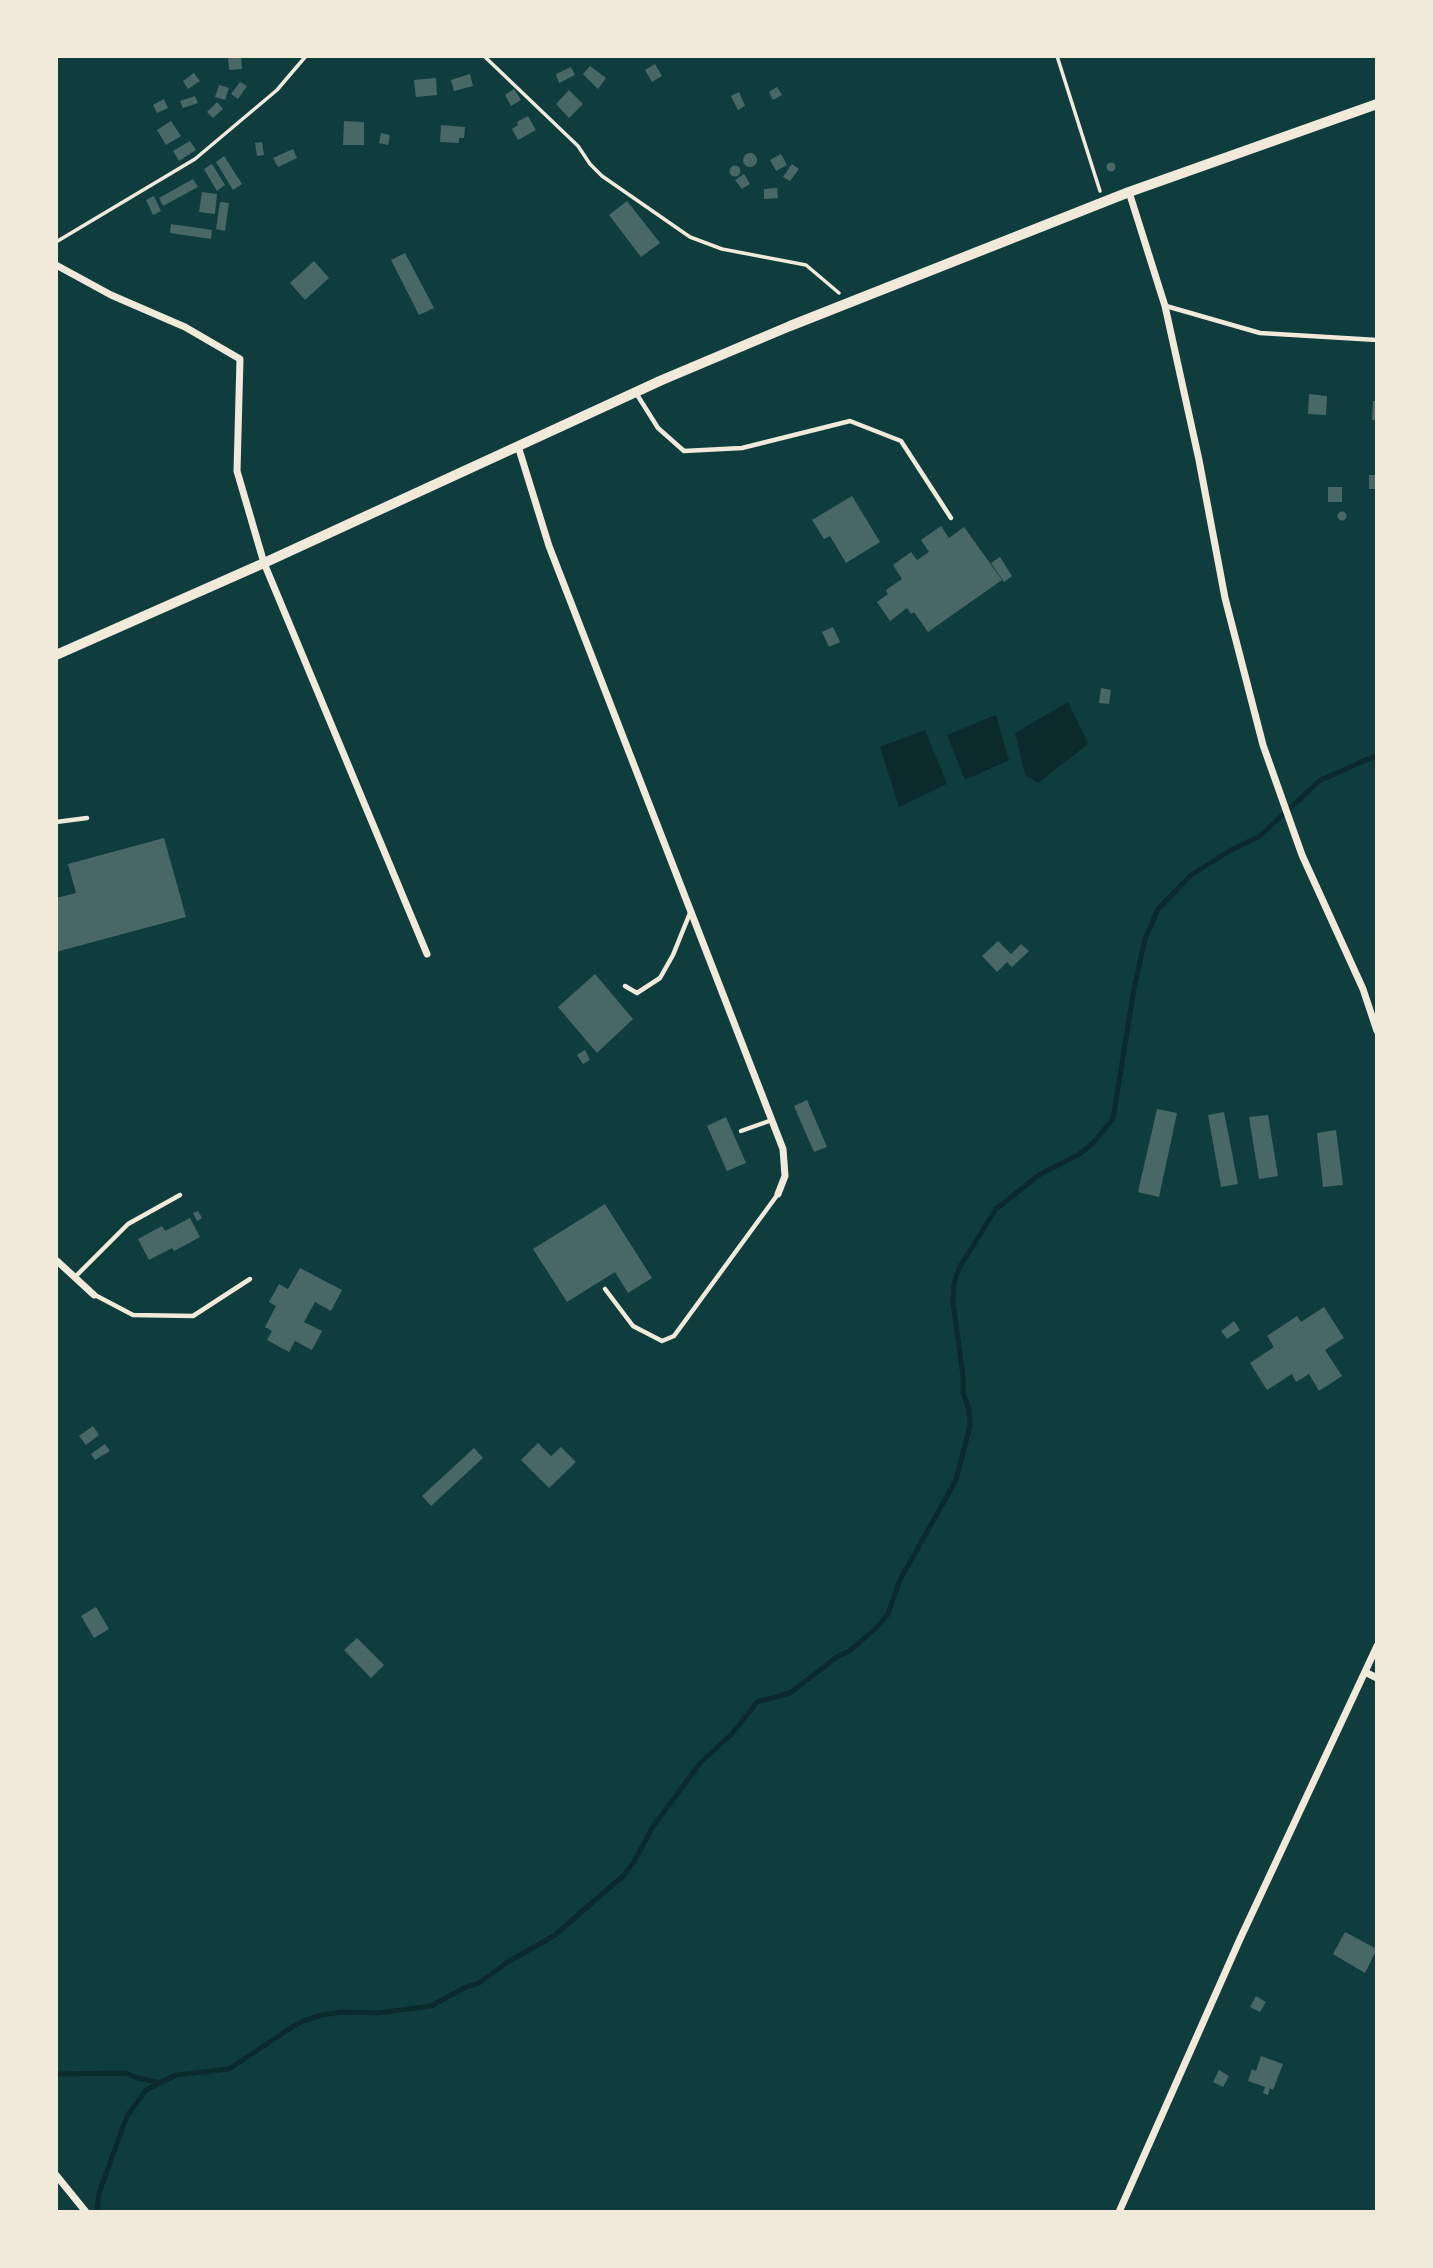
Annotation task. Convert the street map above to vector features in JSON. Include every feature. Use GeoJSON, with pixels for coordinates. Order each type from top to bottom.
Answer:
{"type":"FeatureCollection","features":[{"type":"Feature","properties":{"kind":"street"},"geometry":{"type":"LineString","coordinates":[[56,655],[264,563],[635,392],[850,302],[1129,192],[1377,104]]}},
{"type":"Feature","properties":{"kind":"street"},"geometry":{"type":"LineString","coordinates":[[1129,192],[1165,306],[1199,460],[1225,598],[1263,745],[1302,855],[1363,989],[1377,1031]]}},
{"type":"Feature","properties":{"kind":"street"},"geometry":{"type":"LineString","coordinates":[[56,265],[111,295],[185,327],[240,359],[237,471],[264,563],[427,954]]}},
{"type":"Feature","properties":{"kind":"street"},"geometry":{"type":"LineString","coordinates":[[518,446],[549,546],[773,1120],[783,1149],[785,1176],[778,1194]]}},
{"type":"Feature","properties":{"kind":"street"},"geometry":{"type":"LineString","coordinates":[[56,1260],[94,1295]]}},
{"type":"Feature","properties":{"kind":"street"},"geometry":{"type":"LineString","coordinates":[[1119,2212],[1240,1939],[1377,1646]]}},
{"type":"Feature","properties":{"kind":"street"},"geometry":{"type":"LineString","coordinates":[[1365,1672],[1377,1678]]}},
{"type":"Feature","properties":{"kind":"street"},"geometry":{"type":"LineString","coordinates":[[56,2175],[86,2212]]}},
{"type":"Feature","properties":{"kind":"lane"},"geometry":{"type":"LineString","coordinates":[[1165,306],[1259,333],[1377,340]]}},
{"type":"Feature","properties":{"kind":"lane"},"geometry":{"type":"LineString","coordinates":[[635,392],[658,428],[684,451],[742,448],[850,421],[901,441],[951,518]]}},
{"type":"Feature","properties":{"kind":"lane"},"geometry":{"type":"LineString","coordinates":[[56,822],[87,818]]}},
{"type":"Feature","properties":{"kind":"lane"},"geometry":{"type":"LineString","coordinates":[[625,986],[637,993],[660,978],[673,955],[690,912]]}},
{"type":"Feature","properties":{"kind":"lane"},"geometry":{"type":"LineString","coordinates":[[741,1131],[773,1120]]}},
{"type":"Feature","properties":{"kind":"lane"},"geometry":{"type":"LineString","coordinates":[[605,1289],[633,1326],[662,1341],[674,1336],[778,1194]]}},
{"type":"Feature","properties":{"kind":"lane"},"geometry":{"type":"LineString","coordinates":[[75,1277],[128,1224],[180,1195]]}},
{"type":"Feature","properties":{"kind":"lane"},"geometry":{"type":"LineString","coordinates":[[94,1295],[133,1315],[193,1316],[250,1279]]}},
{"type":"Feature","properties":{"kind":"path"},"geometry":{"type":"LineString","coordinates":[[56,242],[195,159],[276,90],[306,56]]}},
{"type":"Feature","properties":{"kind":"path"},"geometry":{"type":"LineString","coordinates":[[484,56],[578,146],[602,176],[690,237],[722,248],[806,265],[850,302]]}},
{"type":"Feature","properties":{"kind":"path"},"geometry":{"type":"LineString","coordinates":[[1057,56],[1104,203]]}},
{"type":"Feature","properties":{"kind":"water"},"geometry":{"type":"Polygon","coordinates":[[[1068,702],[1088,744],[1038,783],[1025,775],[1015,733],[1068,702]]]}},
{"type":"Feature","properties":{"kind":"water"},"geometry":{"type":"Polygon","coordinates":[[[996,715],[1009,760],[965,780],[947,735],[996,715]]]}},
{"type":"Feature","properties":{"kind":"water"},"geometry":{"type":"Polygon","coordinates":[[[925,730],[947,784],[899,807],[880,747],[925,730]]]}},
{"type":"Feature","properties":{"kind":"building"},"geometry":{"type":"Polygon","coordinates":[[[228,56],[241,56],[242,69],[229,70],[228,56]]]}},
{"type":"Feature","properties":{"kind":"building"},"geometry":{"type":"Polygon","coordinates":[[[655,64],[662,76],[652,82],[645,70],[655,64]]]}},
{"type":"Feature","properties":{"kind":"building"},"geometry":{"type":"Polygon","coordinates":[[[590,66],[606,78],[598,89],[583,74],[590,66]]]}},
{"type":"Feature","properties":{"kind":"building"},"geometry":{"type":"Polygon","coordinates":[[[571,67],[575,75],[559,83],[556,74],[571,67]]]}},
{"type":"Feature","properties":{"kind":"building"},"geometry":{"type":"Polygon","coordinates":[[[194,73],[200,81],[188,89],[183,81],[194,73]]]}},
{"type":"Feature","properties":{"kind":"building"},"geometry":{"type":"Polygon","coordinates":[[[470,74],[473,86],[454,91],[451,80],[470,74]]]}},
{"type":"Feature","properties":{"kind":"building"},"geometry":{"type":"Polygon","coordinates":[[[436,78],[437,95],[416,97],[414,80],[436,78]]]}},
{"type":"Feature","properties":{"kind":"building"},"geometry":{"type":"Polygon","coordinates":[[[240,82],[247,86],[238,99],[231,94],[240,82]]]}},
{"type":"Feature","properties":{"kind":"building"},"geometry":{"type":"Polygon","coordinates":[[[219,85],[229,88],[225,100],[215,97],[219,85]]]}},
{"type":"Feature","properties":{"kind":"building"},"geometry":{"type":"Polygon","coordinates":[[[777,87],[782,95],[773,100],[769,92],[777,87]]]}},
{"type":"Feature","properties":{"kind":"building"},"geometry":{"type":"Polygon","coordinates":[[[514,89],[521,100],[511,106],[505,95],[514,89]]]}},
{"type":"Feature","properties":{"kind":"building"},"geometry":{"type":"Polygon","coordinates":[[[569,90],[583,104],[569,118],[556,104],[569,90]]]}},
{"type":"Feature","properties":{"kind":"building"},"geometry":{"type":"Polygon","coordinates":[[[739,92],[745,106],[738,110],[731,96],[739,92]]]}},
{"type":"Feature","properties":{"kind":"building"},"geometry":{"type":"Polygon","coordinates":[[[195,96],[198,103],[183,108],[180,101],[195,96]]]}},
{"type":"Feature","properties":{"kind":"building"},"geometry":{"type":"Polygon","coordinates":[[[164,99],[168,108],[157,113],[153,105],[164,99]]]}},
{"type":"Feature","properties":{"kind":"building"},"geometry":{"type":"Polygon","coordinates":[[[217,102],[223,109],[213,118],[207,112],[217,102]]]}},
{"type":"Feature","properties":{"kind":"building"},"geometry":{"type":"Polygon","coordinates":[[[528,116],[536,130],[518,140],[512,129],[518,125],[517,122],[528,116]]]}},
{"type":"Feature","properties":{"kind":"building"},"geometry":{"type":"Polygon","coordinates":[[[171,121],[181,136],[166,145],[157,130],[171,121]]]}},
{"type":"Feature","properties":{"kind":"building"},"geometry":{"type":"Polygon","coordinates":[[[344,121],[364,122],[364,145],[343,145],[344,121]]]}},
{"type":"Feature","properties":{"kind":"building"},"geometry":{"type":"Polygon","coordinates":[[[441,125],[465,127],[464,138],[459,138],[459,143],[440,142],[441,125]]]}},
{"type":"Feature","properties":{"kind":"building"},"geometry":{"type":"Polygon","coordinates":[[[381,133],[390,135],[388,145],[379,143],[381,133]]]}},
{"type":"Feature","properties":{"kind":"building"},"geometry":{"type":"Polygon","coordinates":[[[190,141],[196,150],[179,161],[173,151],[190,141]]]}},
{"type":"Feature","properties":{"kind":"building"},"geometry":{"type":"Polygon","coordinates":[[[262,142],[264,155],[257,156],[255,143],[262,142]]]}},
{"type":"Feature","properties":{"kind":"building"},"geometry":{"type":"Polygon","coordinates":[[[293,149],[297,158],[278,167],[273,158],[293,149]]]}},
{"type":"Feature","properties":{"kind":"building"},"geometry":{"type":"Polygon","coordinates":[[[750,153],[755,155],[755,165],[750,167],[745,165],[743,160],[745,155],[750,153]]]}},
{"type":"Feature","properties":{"kind":"building"},"geometry":{"type":"Polygon","coordinates":[[[781,154],[787,165],[776,171],[770,160],[781,154]]]}},
{"type":"Feature","properties":{"kind":"building"},"geometry":{"type":"Polygon","coordinates":[[[224,156],[242,184],[233,190],[216,162],[224,156]]]}},
{"type":"Feature","properties":{"kind":"building"},"geometry":{"type":"Polygon","coordinates":[[[1111,162],[1116,167],[1111,172],[1106,167],[1111,162]]]}},
{"type":"Feature","properties":{"kind":"building"},"geometry":{"type":"Polygon","coordinates":[[[212,164],[225,185],[217,191],[204,169],[212,164]]]}},
{"type":"Feature","properties":{"kind":"building"},"geometry":{"type":"Polygon","coordinates":[[[792,164],[799,169],[790,181],[783,177],[792,164]]]}},
{"type":"Feature","properties":{"kind":"building"},"geometry":{"type":"Polygon","coordinates":[[[735,165],[741,171],[735,177],[729,171],[735,165]]]}},
{"type":"Feature","properties":{"kind":"building"},"geometry":{"type":"Polygon","coordinates":[[[744,174],[750,184],[742,189],[735,180],[744,174]]]}},
{"type":"Feature","properties":{"kind":"building"},"geometry":{"type":"Polygon","coordinates":[[[193,179],[198,187],[163,206],[159,198],[193,179]]]}},
{"type":"Feature","properties":{"kind":"building"},"geometry":{"type":"Polygon","coordinates":[[[777,188],[778,198],[764,199],[764,189],[777,188]]]}},
{"type":"Feature","properties":{"kind":"building"},"geometry":{"type":"Polygon","coordinates":[[[202,192],[217,194],[215,214],[199,212],[202,192]]]}},
{"type":"Feature","properties":{"kind":"building"},"geometry":{"type":"Polygon","coordinates":[[[154,196],[161,211],[153,215],[146,200],[154,196]]]}},
{"type":"Feature","properties":{"kind":"building"},"geometry":{"type":"Polygon","coordinates":[[[627,201],[660,243],[641,257],[609,215],[627,201]]]}},
{"type":"Feature","properties":{"kind":"building"},"geometry":{"type":"Polygon","coordinates":[[[220,202],[229,203],[225,231],[216,229],[220,202]]]}},
{"type":"Feature","properties":{"kind":"building"},"geometry":{"type":"Polygon","coordinates":[[[171,224],[212,230],[211,239],[170,233],[171,224]]]}},
{"type":"Feature","properties":{"kind":"building"},"geometry":{"type":"Polygon","coordinates":[[[405,253],[434,308],[419,315],[391,260],[405,253]]]}},
{"type":"Feature","properties":{"kind":"building"},"geometry":{"type":"Polygon","coordinates":[[[314,261],[329,278],[305,300],[290,283],[314,261]]]}},
{"type":"Feature","properties":{"kind":"building"},"geometry":{"type":"Polygon","coordinates":[[[1309,394],[1327,396],[1326,415],[1308,414],[1309,394]]]}},
{"type":"Feature","properties":{"kind":"building"},"geometry":{"type":"Polygon","coordinates":[[[1373,401],[1377,401],[1377,420],[1372,420],[1373,401]]]}},
{"type":"Feature","properties":{"kind":"building"},"geometry":{"type":"Polygon","coordinates":[[[1369,475],[1377,475],[1377,489],[1369,489],[1369,475]]]}},
{"type":"Feature","properties":{"kind":"building"},"geometry":{"type":"Polygon","coordinates":[[[1328,487],[1342,487],[1342,502],[1328,502],[1328,487]]]}},
{"type":"Feature","properties":{"kind":"building"},"geometry":{"type":"Polygon","coordinates":[[[852,496],[880,542],[846,563],[830,536],[824,539],[812,520],[852,496]]]}},
{"type":"Feature","properties":{"kind":"building"},"geometry":{"type":"Polygon","coordinates":[[[1342,511],[1347,516],[1342,521],[1337,516],[1342,511]]]}},
{"type":"Feature","properties":{"kind":"building"},"geometry":{"type":"Polygon","coordinates":[[[941,526],[949,538],[964,527],[1002,580],[928,632],[914,612],[911,614],[907,608],[890,621],[877,602],[888,594],[886,590],[902,579],[893,565],[911,552],[917,560],[929,552],[921,540],[941,526]]]}},
{"type":"Feature","properties":{"kind":"building"},"geometry":{"type":"Polygon","coordinates":[[[1000,557],[1012,576],[1004,582],[991,563],[1000,557]]]}},
{"type":"Feature","properties":{"kind":"building"},"geometry":{"type":"Polygon","coordinates":[[[833,627],[840,642],[829,647],[822,632],[833,627]]]}},
{"type":"Feature","properties":{"kind":"building"},"geometry":{"type":"Polygon","coordinates":[[[1101,688],[1111,690],[1109,704],[1099,703],[1101,688]]]}},
{"type":"Feature","properties":{"kind":"building"},"geometry":{"type":"Polygon","coordinates":[[[164,838],[186,917],[56,952],[56,898],[76,893],[68,864],[164,838]]]}},
{"type":"Feature","properties":{"kind":"building"},"geometry":{"type":"Polygon","coordinates":[[[998,941],[1011,954],[1021,944],[1029,951],[1012,967],[1007,962],[997,972],[982,956],[998,941]]]}},
{"type":"Feature","properties":{"kind":"building"},"geometry":{"type":"Polygon","coordinates":[[[595,974],[633,1019],[597,1053],[558,1007],[595,974]]]}},
{"type":"Feature","properties":{"kind":"building"},"geometry":{"type":"Polygon","coordinates":[[[585,1050],[590,1060],[583,1064],[577,1055],[585,1050]]]}},
{"type":"Feature","properties":{"kind":"building"},"geometry":{"type":"Polygon","coordinates":[[[807,1100],[827,1147],[814,1152],[794,1106],[807,1100]]]}},
{"type":"Feature","properties":{"kind":"building"},"geometry":{"type":"Polygon","coordinates":[[[1157,1109],[1177,1113],[1159,1197],[1138,1192],[1157,1109]]]}},
{"type":"Feature","properties":{"kind":"building"},"geometry":{"type":"Polygon","coordinates":[[[1224,1112],[1238,1184],[1221,1187],[1208,1115],[1224,1112]]]}},
{"type":"Feature","properties":{"kind":"building"},"geometry":{"type":"Polygon","coordinates":[[[1268,1115],[1278,1176],[1259,1179],[1249,1117],[1268,1115]]]}},
{"type":"Feature","properties":{"kind":"building"},"geometry":{"type":"Polygon","coordinates":[[[726,1117],[746,1163],[727,1171],[707,1126],[726,1117]]]}},
{"type":"Feature","properties":{"kind":"building"},"geometry":{"type":"Polygon","coordinates":[[[1336,1130],[1343,1185],[1323,1187],[1317,1133],[1336,1130]]]}},
{"type":"Feature","properties":{"kind":"building"},"geometry":{"type":"Polygon","coordinates":[[[605,1204],[652,1278],[628,1293],[615,1272],[567,1302],[533,1249],[605,1204]]]}},
{"type":"Feature","properties":{"kind":"building"},"geometry":{"type":"Polygon","coordinates":[[[198,1211],[202,1218],[197,1221],[193,1213],[198,1211]]]}},
{"type":"Feature","properties":{"kind":"building"},"geometry":{"type":"Polygon","coordinates":[[[190,1218],[200,1237],[149,1260],[138,1239],[162,1226],[165,1231],[190,1218]]]}},
{"type":"Feature","properties":{"kind":"building"},"geometry":{"type":"Polygon","coordinates":[[[300,1268],[342,1290],[331,1311],[315,1302],[304,1322],[322,1331],[312,1350],[295,1341],[289,1352],[267,1340],[272,1331],[265,1327],[276,1306],[269,1302],[279,1284],[288,1289],[300,1268]]]}},
{"type":"Feature","properties":{"kind":"building"},"geometry":{"type":"Polygon","coordinates":[[[1324,1307],[1344,1338],[1325,1350],[1342,1376],[1319,1391],[1309,1374],[1296,1382],[1292,1374],[1267,1390],[1250,1363],[1274,1347],[1267,1336],[1297,1316],[1301,1322],[1324,1307]]]}},
{"type":"Feature","properties":{"kind":"building"},"geometry":{"type":"Polygon","coordinates":[[[1234,1321],[1240,1330],[1227,1339],[1221,1331],[1234,1321]]]}},
{"type":"Feature","properties":{"kind":"building"},"geometry":{"type":"Polygon","coordinates":[[[93,1426],[99,1435],[86,1445],[79,1436],[93,1426]]]}},
{"type":"Feature","properties":{"kind":"building"},"geometry":{"type":"Polygon","coordinates":[[[538,1443],[551,1456],[561,1447],[576,1462],[549,1488],[521,1460],[538,1443]]]}},
{"type":"Feature","properties":{"kind":"building"},"geometry":{"type":"Polygon","coordinates":[[[105,1444],[110,1451],[95,1460],[91,1454],[105,1444]]]}},
{"type":"Feature","properties":{"kind":"building"},"geometry":{"type":"Polygon","coordinates":[[[474,1448],[483,1458],[431,1506],[422,1496],[474,1448]]]}},
{"type":"Feature","properties":{"kind":"building"},"geometry":{"type":"Polygon","coordinates":[[[96,1607],[109,1629],[94,1638],[81,1616],[96,1607]]]}},
{"type":"Feature","properties":{"kind":"building"},"geometry":{"type":"Polygon","coordinates":[[[357,1638],[384,1665],[371,1678],[344,1650],[357,1638]]]}},
{"type":"Feature","properties":{"kind":"building"},"geometry":{"type":"Polygon","coordinates":[[[1345,1932],[1377,1949],[1365,1973],[1333,1954],[1345,1932]]]}},
{"type":"Feature","properties":{"kind":"building"},"geometry":{"type":"Polygon","coordinates":[[[1256,1996],[1266,2002],[1260,2012],[1250,2007],[1256,1996]]]}},
{"type":"Feature","properties":{"kind":"building"},"geometry":{"type":"Polygon","coordinates":[[[1261,2056],[1283,2064],[1273,2090],[1270,2088],[1268,2095],[1263,2093],[1265,2087],[1248,2081],[1252,2069],[1256,2071],[1261,2056]]]}},
{"type":"Feature","properties":{"kind":"building"},"geometry":{"type":"Polygon","coordinates":[[[1219,2070],[1229,2076],[1223,2087],[1213,2082],[1219,2070]]]}},
{"type":"Feature","properties":{"kind":"waterway"},"geometry":{"type":"LineString","coordinates":[[97,2212],[99,2193],[127,2116],[146,2090],[176,2075],[229,2069],[289,2029],[322,2015],[342,2012],[378,2013],[431,2006],[479,1983],[508,1962],[555,1935],[624,1875],[652,1828],[701,1762],[732,1734],[757,1702],[790,1693],[837,1657],[851,1650],[878,1626],[888,1614],[900,1580],[956,1480],[970,1426],[969,1409],[963,1393],[953,1302],[954,1283],[959,1268],[996,1209],[1039,1175],[1078,1155],[1092,1144],[1113,1119],[1134,989],[1145,939],[1158,909],[1191,875],[1260,836],[1319,781],[1377,755]]}},
{"type":"Feature","properties":{"kind":"waterway"},"geometry":{"type":"LineString","coordinates":[[56,2074],[125,2073],[162,2083]]}}]}
